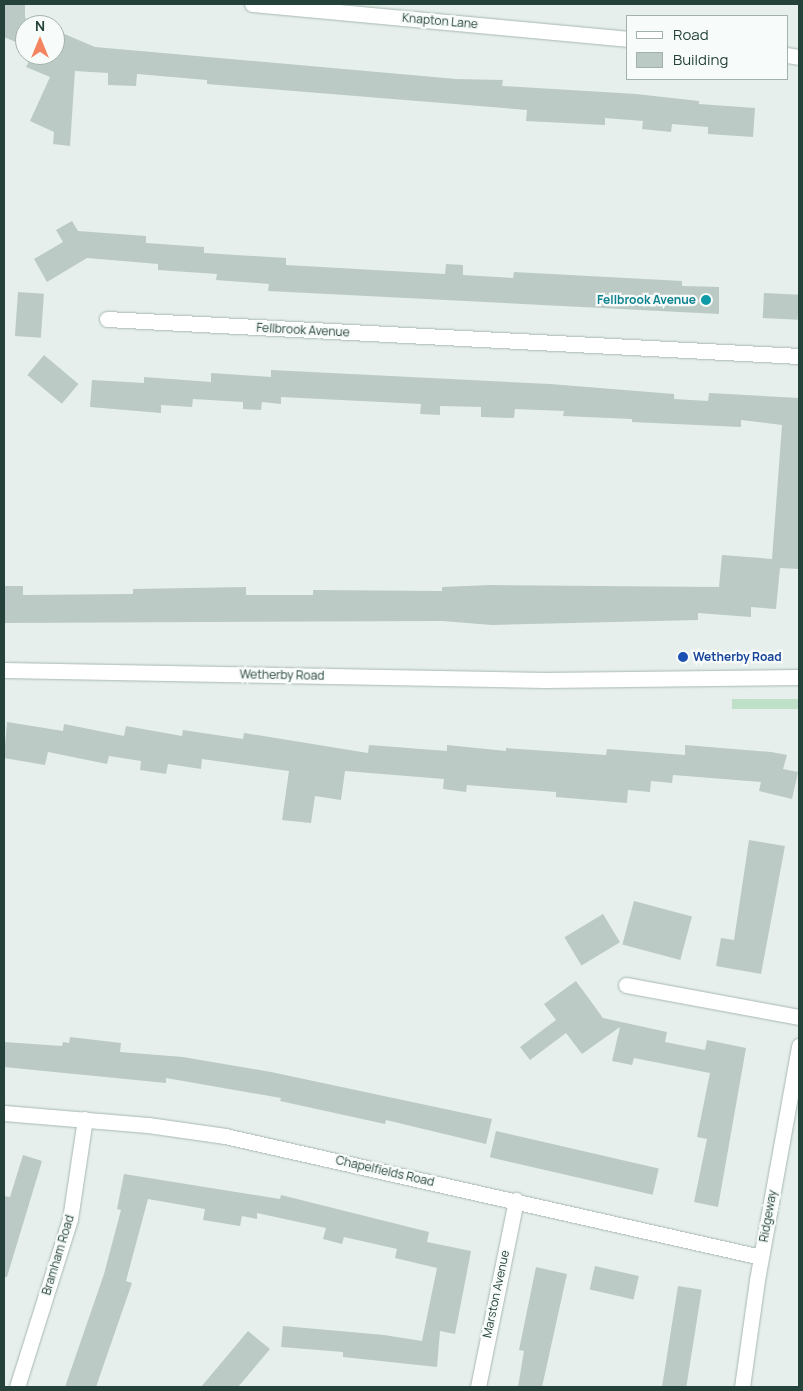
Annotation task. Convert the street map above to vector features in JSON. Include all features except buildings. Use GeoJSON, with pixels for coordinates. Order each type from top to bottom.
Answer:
{"type":"FeatureCollection","features":[{"type":"Feature","properties":{"kind":"street","name":"Knapton Lane"},"geometry":{"type":"LineString","coordinates":[[252,4],[626,39]]}},
{"type":"Feature","properties":{"kind":"street","name":"Fellbrook Avenue"},"geometry":{"type":"LineString","coordinates":[[107,319],[799,356]]}},
{"type":"Feature","properties":{"kind":"street","name":"Wetherby Road"},"geometry":{"type":"LineString","coordinates":[[4,670],[545,680],[799,678]]}},
{"type":"Feature","properties":{"kind":"street"},"geometry":{"type":"LineString","coordinates":[[626,985],[799,1017]]}},
{"type":"Feature","properties":{"kind":"street","name":"Ridgeway"},"geometry":{"type":"LineString","coordinates":[[742,1387],[761,1257],[799,1046]]}},
{"type":"Feature","properties":{"kind":"street","name":"Chapelfields Road"},"geometry":{"type":"LineString","coordinates":[[4,1113],[85,1119],[225,1136],[516,1200],[761,1257]]}},
{"type":"Feature","properties":{"kind":"street","name":"Bramham Road"},"geometry":{"type":"LineString","coordinates":[[17,1387],[70,1219],[85,1119]]}},
{"type":"Feature","properties":{"kind":"street","name":"Marston Avenue"},"geometry":{"type":"LineString","coordinates":[[478,1387],[516,1200]]}},
{"type":"Feature","properties":{"kind":"street"},"geometry":{"type":"LineString","coordinates":[[4,1386],[10,1387]]}},
{"type":"Feature","properties":{"kind":"green space"},"geometry":{"type":"Polygon","coordinates":[[[732,699],[799,699],[799,709],[732,709],[732,699]]]}},
{"type":"Feature","properties":{"kind":"place","name":"Fellbrook Avenue"},"geometry":{"type":"Point","coordinates":[706,300]}},
{"type":"Feature","properties":{"kind":"place","name":"Wetherby Road"},"geometry":{"type":"Point","coordinates":[683,657]}}]}
